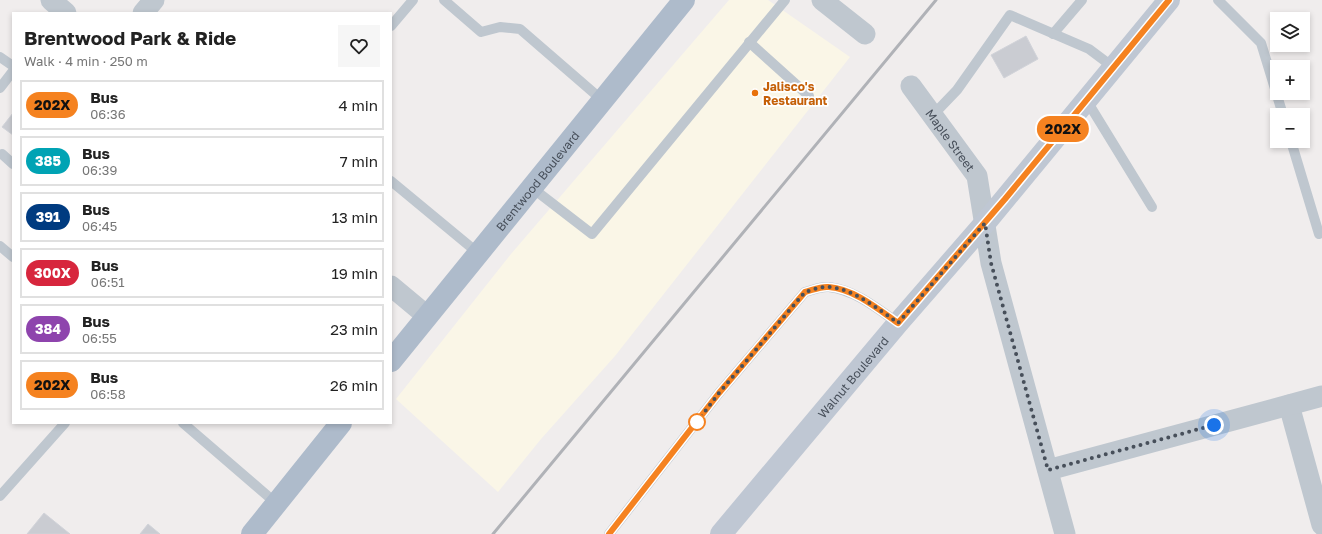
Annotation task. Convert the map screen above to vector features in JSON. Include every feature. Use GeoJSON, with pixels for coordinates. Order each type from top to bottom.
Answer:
{"type":"FeatureCollection","features":[{"type":"Feature","properties":{"kind":"main road","name":"Brentwood Boulevard"},"geometry":{"type":"LineString","coordinates":[[392,360],[684,0]]}},
{"type":"Feature","properties":{"kind":"main road"},"geometry":{"type":"LineString","coordinates":[[252,534],[340,424]]}},
{"type":"Feature","properties":{"kind":"street"},"geometry":{"type":"LineString","coordinates":[[144,12],[154,0]]}},
{"type":"Feature","properties":{"kind":"street"},"geometry":{"type":"LineString","coordinates":[[822,0],[865,34]]}},
{"type":"Feature","properties":{"kind":"street","name":"Walnut Boulevard"},"geometry":{"type":"LineString","coordinates":[[721,534],[898,323],[985,223],[1169,0]]}},
{"type":"Feature","properties":{"kind":"street","name":"Maple Street"},"geometry":{"type":"LineString","coordinates":[[911,86],[977,176],[991,263],[1065,534]]}},
{"type":"Feature","properties":{"kind":"street"},"geometry":{"type":"LineString","coordinates":[[392,287],[427,316]]}},
{"type":"Feature","properties":{"kind":"street"},"geometry":{"type":"LineString","coordinates":[[1048,470],[1322,396]]}},
{"type":"Feature","properties":{"kind":"street"},"geometry":{"type":"LineString","coordinates":[[1289,405],[1322,525]]}},
{"type":"Feature","properties":{"kind":"lane"},"geometry":{"type":"LineString","coordinates":[[392,25],[413,0]]}},
{"type":"Feature","properties":{"kind":"lane"},"geometry":{"type":"LineString","coordinates":[[444,0],[481,32],[500,28],[520,29],[602,100]]}},
{"type":"Feature","properties":{"kind":"lane"},"geometry":{"type":"LineString","coordinates":[[531,187],[592,234],[785,0]]}},
{"type":"Feature","properties":{"kind":"lane"},"geometry":{"type":"LineString","coordinates":[[1053,34],[1082,0]]}},
{"type":"Feature","properties":{"kind":"lane"},"geometry":{"type":"LineString","coordinates":[[1218,0],[1261,43],[1281,108]]}},
{"type":"Feature","properties":{"kind":"lane"},"geometry":{"type":"LineString","coordinates":[[933,116],[957,90],[1010,15],[1089,49],[1113,67]]}},
{"type":"Feature","properties":{"kind":"lane"},"geometry":{"type":"LineString","coordinates":[[749,42],[809,96]]}},
{"type":"Feature","properties":{"kind":"lane"},"geometry":{"type":"LineString","coordinates":[[0,56],[12,65]]}},
{"type":"Feature","properties":{"kind":"lane"},"geometry":{"type":"LineString","coordinates":[[0,88],[12,72]]}},
{"type":"Feature","properties":{"kind":"lane"},"geometry":{"type":"LineString","coordinates":[[1087,101],[1152,207]]}},
{"type":"Feature","properties":{"kind":"lane"},"geometry":{"type":"LineString","coordinates":[[1293,148],[1319,234]]}},
{"type":"Feature","properties":{"kind":"lane"},"geometry":{"type":"LineString","coordinates":[[2,154],[12,163]]}},
{"type":"Feature","properties":{"kind":"lane"},"geometry":{"type":"LineString","coordinates":[[392,182],[478,253]]}},
{"type":"Feature","properties":{"kind":"lane"},"geometry":{"type":"LineString","coordinates":[[0,246],[12,257]]}},
{"type":"Feature","properties":{"kind":"lane"},"geometry":{"type":"LineString","coordinates":[[609,534],[719,393],[805,292],[830,287],[847,292],[875,306],[898,323]]}},
{"type":"Feature","properties":{"kind":"lane"},"geometry":{"type":"LineString","coordinates":[[0,496],[64,424]]}},
{"type":"Feature","properties":{"kind":"lane"},"geometry":{"type":"LineString","coordinates":[[185,424],[277,504]]}},
{"type":"Feature","properties":{"kind":"shaded area"},"geometry":{"type":"Polygon","coordinates":[[[729,0],[768,0],[850,57],[615,356],[541,439],[498,492],[396,399],[511,254],[729,0]]]}},
{"type":"Feature","properties":{"kind":"building"},"geometry":{"type":"Polygon","coordinates":[[[1026,36],[1038,59],[1004,78],[991,55],[1026,36]]]}},
{"type":"Feature","properties":{"kind":"building"},"geometry":{"type":"Polygon","coordinates":[[[12,114],[12,134],[2,127],[12,114]]]}},
{"type":"Feature","properties":{"kind":"building"},"geometry":{"type":"Polygon","coordinates":[[[44,513],[70,534],[27,534],[44,513]]]}},
{"type":"Feature","properties":{"kind":"building"},"geometry":{"type":"Polygon","coordinates":[[[148,524],[160,534],[140,534],[148,524]]]}},
{"type":"Feature","properties":{"kind":"railway"},"geometry":{"type":"LineString","coordinates":[[493,534],[936,0]]}},
{"type":"Feature","properties":{"kind":"bus line","name":"202X"},"geometry":{"type":"LineString","coordinates":[[609,534],[719,393],[805,292],[830,287],[847,292],[875,306],[898,323],[985,223],[1169,0]]}},
{"type":"Feature","properties":{"kind":"place","name":"Jalisco's Restaurant"},"geometry":{"type":"Point","coordinates":[755,93]}},
{"type":"Feature","properties":{"kind":"route"},"geometry":{"type":"LineString","coordinates":[[697,422],[719,393],[805,292],[830,287],[847,292],[875,306],[898,323],[985,223],[991,263],[1048,470],[1214,425]]}}]}
